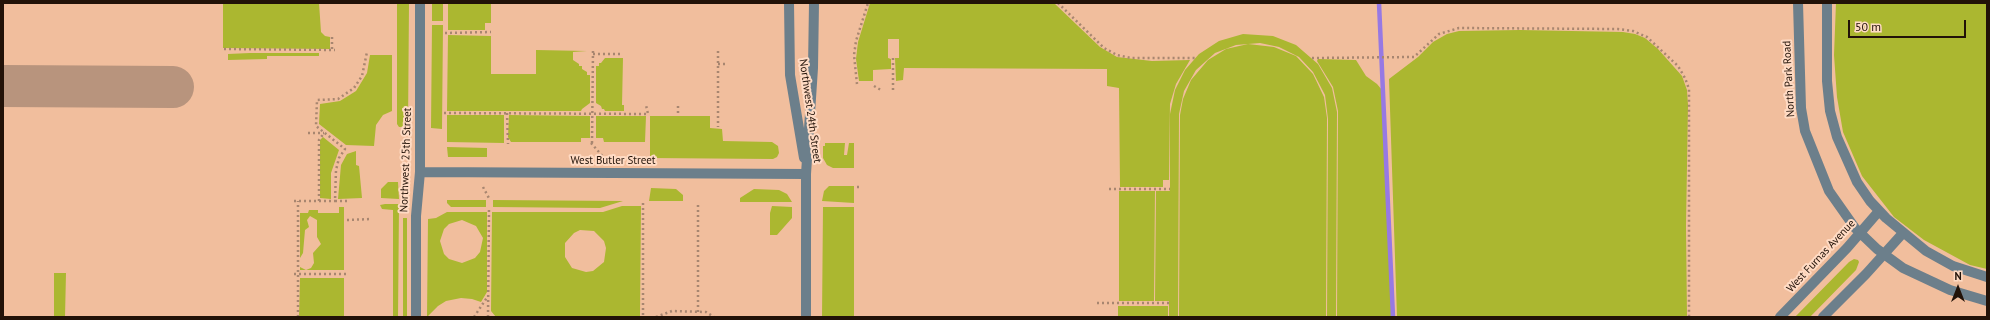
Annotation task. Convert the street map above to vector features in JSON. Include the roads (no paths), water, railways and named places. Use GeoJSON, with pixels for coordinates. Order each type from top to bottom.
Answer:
{"type":"FeatureCollection","features":[{"type":"Feature","properties":{"kind":"street","name":"Northwest 25th Street"},"geometry":{"type":"LineString","coordinates":[[416,317],[416,216],[420,172],[420,3]]}},
{"type":"Feature","properties":{"kind":"street","name":"Northwest 24th Street"},"geometry":{"type":"LineString","coordinates":[[789,3],[790,75],[806,174]]}},
{"type":"Feature","properties":{"kind":"street","name":"Northwest 24th Street"},"geometry":{"type":"LineString","coordinates":[[806,317],[806,174],[813,68],[814,3]]}},
{"type":"Feature","properties":{"kind":"street","name":"North Park Road"},"geometry":{"type":"LineString","coordinates":[[1798,3],[1801,108],[1805,131],[1829,191],[1860,233],[1903,268],[1955,292],[1987,301]]}},
{"type":"Feature","properties":{"kind":"street"},"geometry":{"type":"LineString","coordinates":[[1827,3],[1827,81],[1830,111],[1837,137],[1857,182],[1879,211],[1926,251],[1953,266],[1987,277]]}},
{"type":"Feature","properties":{"kind":"street","name":"West Butler Street"},"geometry":{"type":"LineString","coordinates":[[420,172],[806,174]]}},
{"type":"Feature","properties":{"kind":"street","name":"West Furnas Avenue"},"geometry":{"type":"LineString","coordinates":[[1780,317],[1879,211]]}},
{"type":"Feature","properties":{"kind":"street"},"geometry":{"type":"LineString","coordinates":[[1824,317],[1903,233]]}},
{"type":"Feature","properties":{"kind":"waterway"},"geometry":{"type":"LineString","coordinates":[[1379,3],[1393,317]]}}]}
